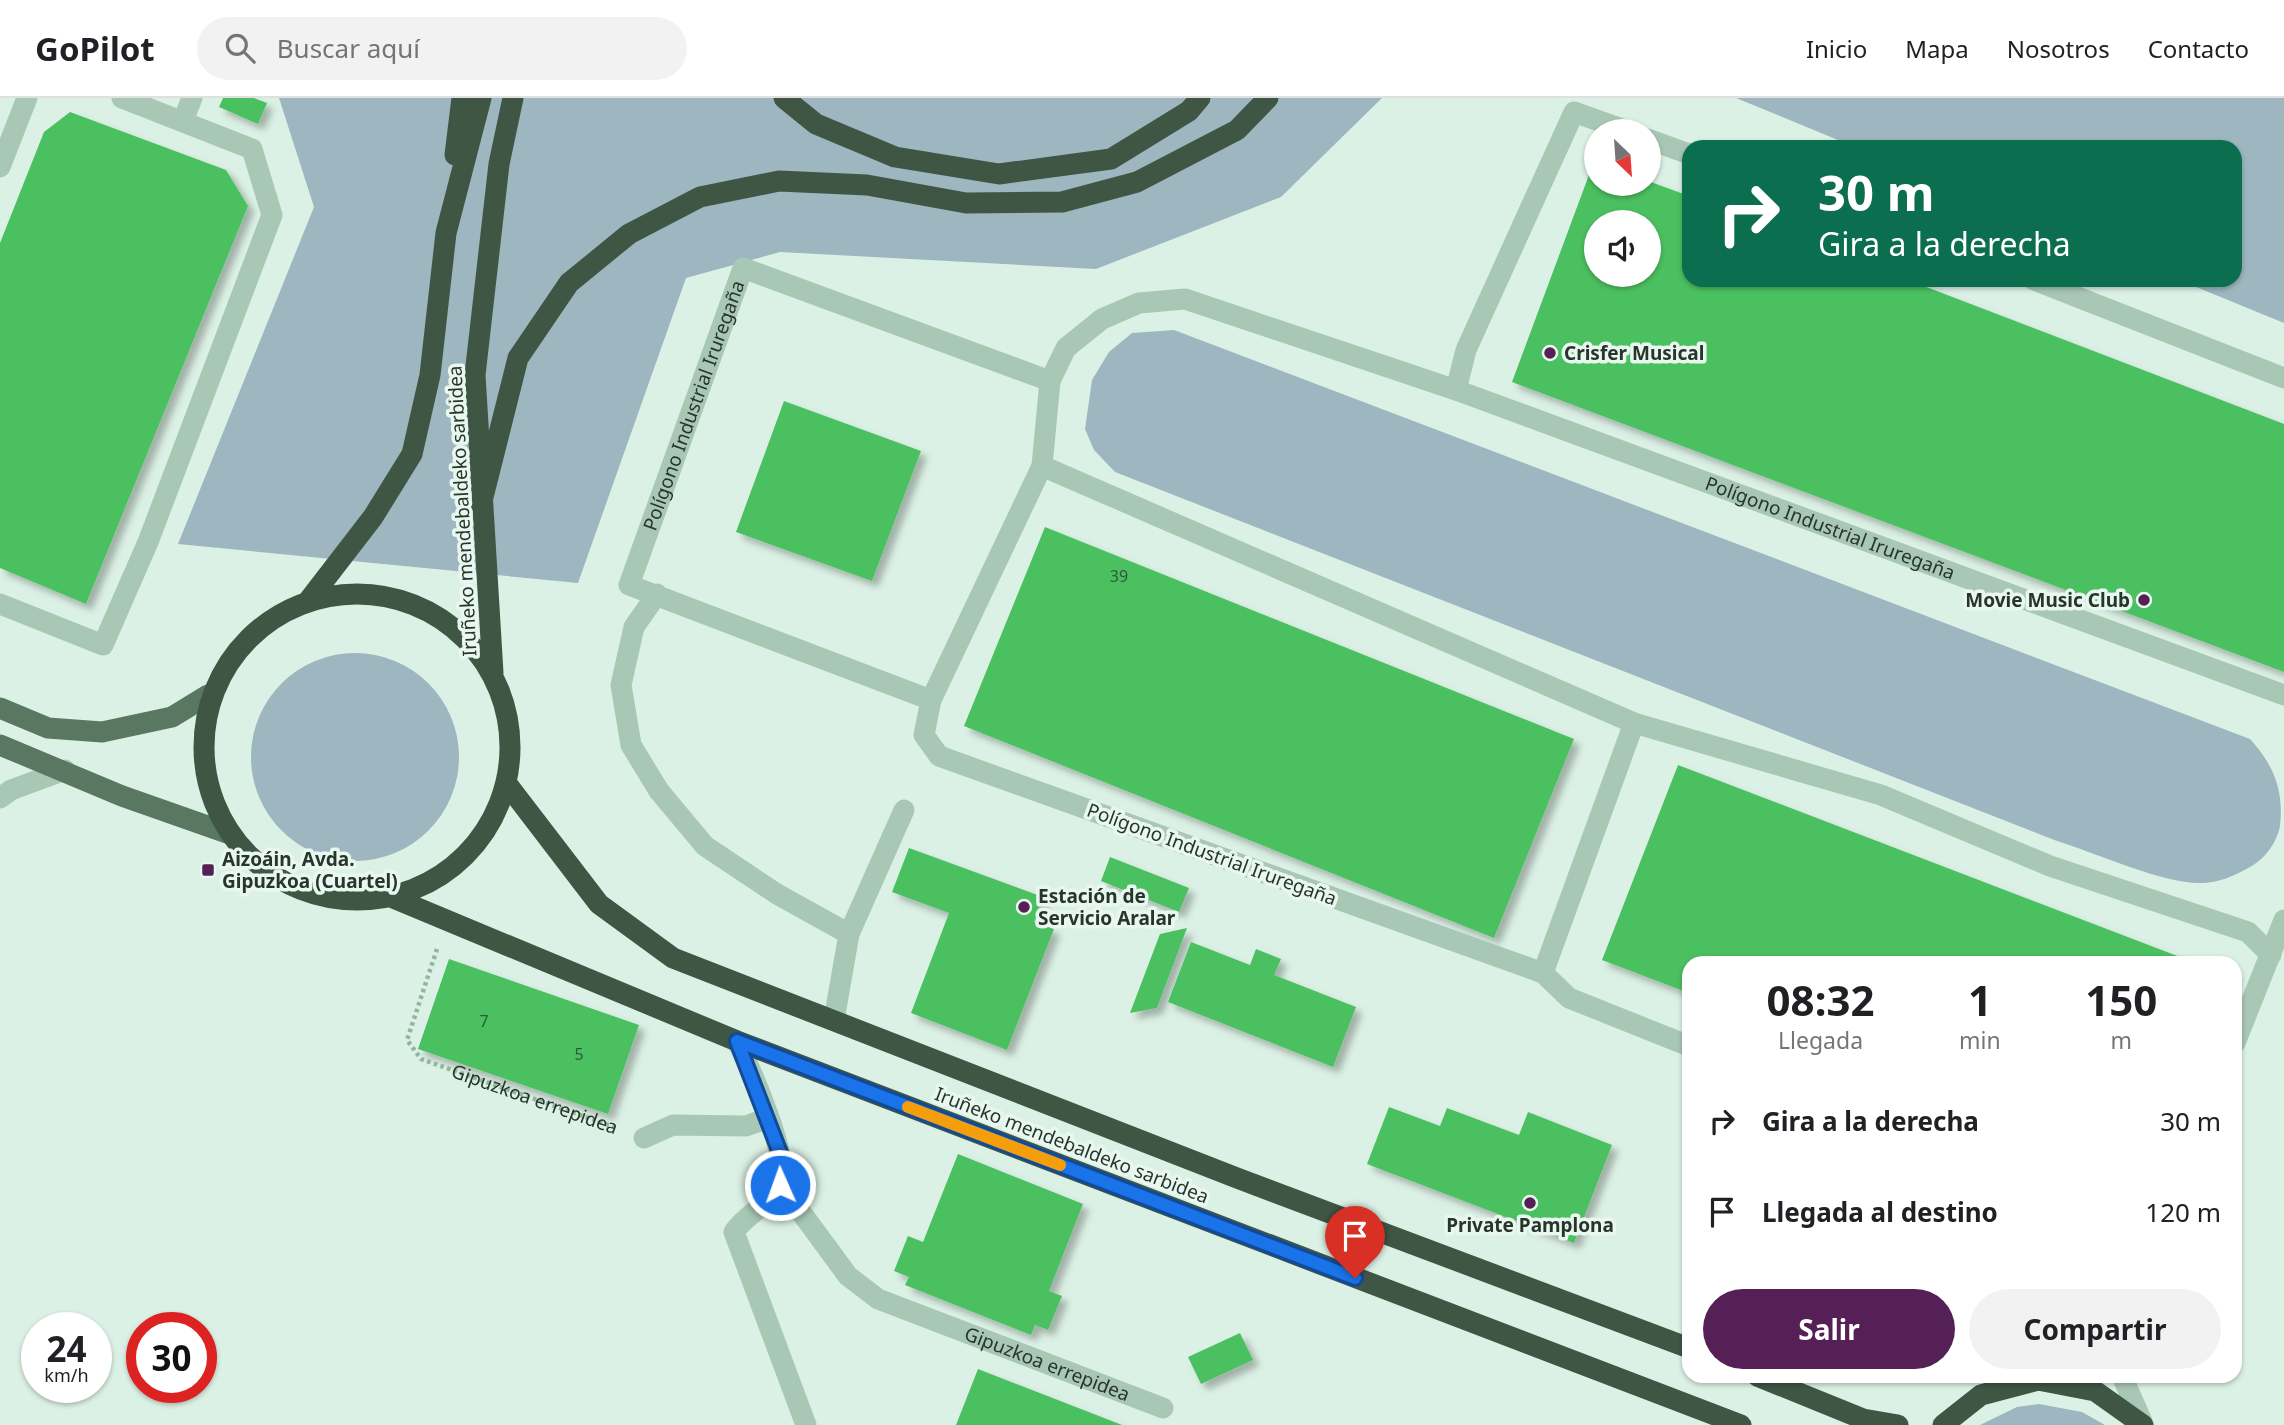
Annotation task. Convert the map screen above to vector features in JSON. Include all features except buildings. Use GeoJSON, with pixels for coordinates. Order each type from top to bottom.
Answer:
{"type":"FeatureCollection","features":[{"type":"Feature","properties":{"kind":"highway"},"geometry":{"type":"LineString","coordinates":[[446,233],[462,98]]}},
{"type":"Feature","properties":{"kind":"highway","name":"Iruñeko mendebaldeko sarbidea"},"geometry":{"type":"LineString","coordinates":[[309,600],[373,517],[412,454],[430,375],[446,233],[481,98]]}},
{"type":"Feature","properties":{"kind":"highway","name":"Iruñeko mendebaldeko sarbidea"},"geometry":{"type":"LineString","coordinates":[[493,673],[475,374],[499,164],[513,98]]}},
{"type":"Feature","properties":{"kind":"highway"},"geometry":{"type":"LineString","coordinates":[[784,98],[816,124],[895,157],[999,174],[1111,159],[1189,111],[1200,98]]}},
{"type":"Feature","properties":{"kind":"highway"},"geometry":{"type":"LineString","coordinates":[[481,505],[519,358],[569,283],[629,234],[700,197],[779,181],[867,185],[966,203],[1062,202],[1138,182],[1237,130],[1268,98]]}},
{"type":"Feature","properties":{"kind":"highway"},"geometry":{"type":"LineString","coordinates":[[362,592],[414,603],[460,631],[493,673],[507,708],[512,746],[507,784],[491,823],[466,857],[431,882],[391,897],[346,900],[301,890],[261,868],[230,834],[211,795],[203,752],[208,695],[229,662],[264,624],[309,600],[362,592]]}},
{"type":"Feature","properties":{"kind":"highway","name":"Iruñeko mendebaldeko sarbidea"},"geometry":{"type":"LineString","coordinates":[[507,784],[599,904],[673,958],[1237,1178],[1682,1345]]}},
{"type":"Feature","properties":{"kind":"highway","name":"Iruñeko mendebaldeko sarbidea"},"geometry":{"type":"LineString","coordinates":[[391,897],[737,1041],[1741,1425]]}},
{"type":"Feature","properties":{"kind":"highway"},"geometry":{"type":"LineString","coordinates":[[1774,1383],[1863,1419],[1898,1425]]}},
{"type":"Feature","properties":{"kind":"highway"},"geometry":{"type":"LineString","coordinates":[[1943,1425],[1981,1395],[2027,1383]]}},
{"type":"Feature","properties":{"kind":"highway"},"geometry":{"type":"LineString","coordinates":[[2054,1383],[2095,1391],[2143,1425]]}},
{"type":"Feature","properties":{"kind":"main road"},"geometry":{"type":"LineString","coordinates":[[0,708],[48,728],[102,732],[172,717],[208,695]]}},
{"type":"Feature","properties":{"kind":"main road"},"geometry":{"type":"LineString","coordinates":[[0,745],[122,796],[230,834]]}},
{"type":"Feature","properties":{"kind":"street"},"geometry":{"type":"LineString","coordinates":[[0,167],[27,98]]}},
{"type":"Feature","properties":{"kind":"street"},"geometry":{"type":"LineString","coordinates":[[0,604],[103,645],[148,542],[272,215],[252,149],[122,98]]}},
{"type":"Feature","properties":{"kind":"street"},"geometry":{"type":"LineString","coordinates":[[183,121],[192,98]]}},
{"type":"Feature","properties":{"kind":"street"},"geometry":{"type":"LineString","coordinates":[[1456,390],[1466,351],[1574,112],[1594,119]]}},
{"type":"Feature","properties":{"kind":"street"},"geometry":{"type":"LineString","coordinates":[[1661,144],[1682,151]]}},
{"type":"Feature","properties":{"kind":"street","name":"Polígono Industrial Iruregaña"},"geometry":{"type":"LineString","coordinates":[[931,700],[629,584],[743,268],[1050,381]]}},
{"type":"Feature","properties":{"kind":"street"},"geometry":{"type":"LineString","coordinates":[[2052,287],[2284,378]]}},
{"type":"Feature","properties":{"kind":"street","name":"Polígono Industrial Iruregaña"},"geometry":{"type":"LineString","coordinates":[[1682,1043],[1569,998],[1542,973],[939,756],[924,734],[931,700],[1042,466],[1050,381],[1066,348],[1102,319],[1139,303],[1185,299],[1456,390],[2284,695]]}},
{"type":"Feature","properties":{"kind":"street"},"geometry":{"type":"LineString","coordinates":[[1042,466],[1634,723],[1881,795],[2050,866],[2248,932],[2271,956]]}},
{"type":"Feature","properties":{"kind":"street"},"geometry":{"type":"LineString","coordinates":[[657,594],[634,626],[621,685],[631,745],[659,791],[705,846],[777,894],[849,934]]}},
{"type":"Feature","properties":{"kind":"street"},"geometry":{"type":"LineString","coordinates":[[1542,973],[1634,723]]}},
{"type":"Feature","properties":{"kind":"street"},"geometry":{"type":"LineString","coordinates":[[0,798],[12,790],[65,770]]}},
{"type":"Feature","properties":{"kind":"street"},"geometry":{"type":"LineString","coordinates":[[834,1020],[849,934],[904,810]]}},
{"type":"Feature","properties":{"kind":"street"},"geometry":{"type":"LineString","coordinates":[[2242,1026],[2284,920]]}},
{"type":"Feature","properties":{"kind":"street"},"geometry":{"type":"LineString","coordinates":[[737,1041],[782,1158],[780,1185],[768,1200],[743,1218],[734,1232],[806,1425]]}},
{"type":"Feature","properties":{"kind":"street","name":"Gipuzkoa errepidea"},"geometry":{"type":"LineString","coordinates":[[644,1138],[673,1125],[746,1126],[768,1118]]}},
{"type":"Feature","properties":{"kind":"street","name":"Gipuzkoa errepidea"},"geometry":{"type":"LineString","coordinates":[[780,1185],[848,1276],[878,1299],[1163,1408]]}},
{"type":"Feature","properties":{"kind":"street"},"geometry":{"type":"LineString","coordinates":[[2125,1383],[2143,1425]]}},
{"type":"Feature","properties":{"kind":"path","name":"Gipuzkoa errepidea"},"geometry":{"type":"LineString","coordinates":[[438,945],[407,1040],[414,1053],[421,1059],[644,1138]]}},
{"type":"Feature","properties":{"kind":"shaded area"},"geometry":{"type":"Polygon","coordinates":[[[279,98],[1382,98],[1281,197],[1096,269],[780,252],[686,278],[578,583],[178,544],[314,207],[279,98]]]}},
{"type":"Feature","properties":{"kind":"shaded area"},"geometry":{"type":"Polygon","coordinates":[[[1736,98],[2284,98],[2284,323],[2196,287],[2242,287],[2242,140],[1838,140],[1736,98]]]}},
{"type":"Feature","properties":{"kind":"shaded area"},"geometry":{"type":"Polygon","coordinates":[[[1174,330],[2250,739],[2271,769],[2279,790],[2281,813],[2276,838],[2270,850],[2255,864],[2220,880],[2207,883],[2184,882],[2148,873],[2057,841],[1115,472],[1094,450],[1085,429],[1092,380],[1109,352],[1132,333],[1174,330]]]}},
{"type":"Feature","properties":{"kind":"shaded area"},"geometry":{"type":"Polygon","coordinates":[[[355,653],[395,661],[413,670],[429,683],[442,699],[451,717],[459,757],[451,797],[442,815],[429,831],[413,844],[395,853],[355,861],[315,853],[297,844],[281,831],[268,815],[259,797],[251,757],[259,717],[268,699],[281,683],[297,670],[315,661],[355,653]]]}},
{"type":"Feature","properties":{"kind":"shaded area"},"geometry":{"type":"Polygon","coordinates":[[[2039,1404],[2082,1412],[2105,1425],[1980,1425],[2017,1407],[2039,1404]]]}},
{"type":"Feature","properties":{"kind":"slow traffic"},"geometry":{"type":"LineString","coordinates":[[908,1107],[1060,1165]]}},
{"type":"Feature","properties":{"kind":"place","name":"Crisfer Musical"},"geometry":{"type":"Point","coordinates":[1550,353]}},
{"type":"Feature","properties":{"kind":"place","name":"Movie Music Club"},"geometry":{"type":"Point","coordinates":[2144,600]}},
{"type":"Feature","properties":{"kind":"place","name":"Aizoáin, Avda. Gipuzkoa (Cuartel)"},"geometry":{"type":"Point","coordinates":[208,870]}},
{"type":"Feature","properties":{"kind":"place","name":"Estación de Servicio Aralar"},"geometry":{"type":"Point","coordinates":[1024,907]}},
{"type":"Feature","properties":{"kind":"place","name":"Private Pamplona"},"geometry":{"type":"Point","coordinates":[1530,1203]}},
{"type":"Feature","properties":{"kind":"route"},"geometry":{"type":"LineString","coordinates":[[780,1185],[782,1158],[737,1041],[1355,1278]]}}]}
